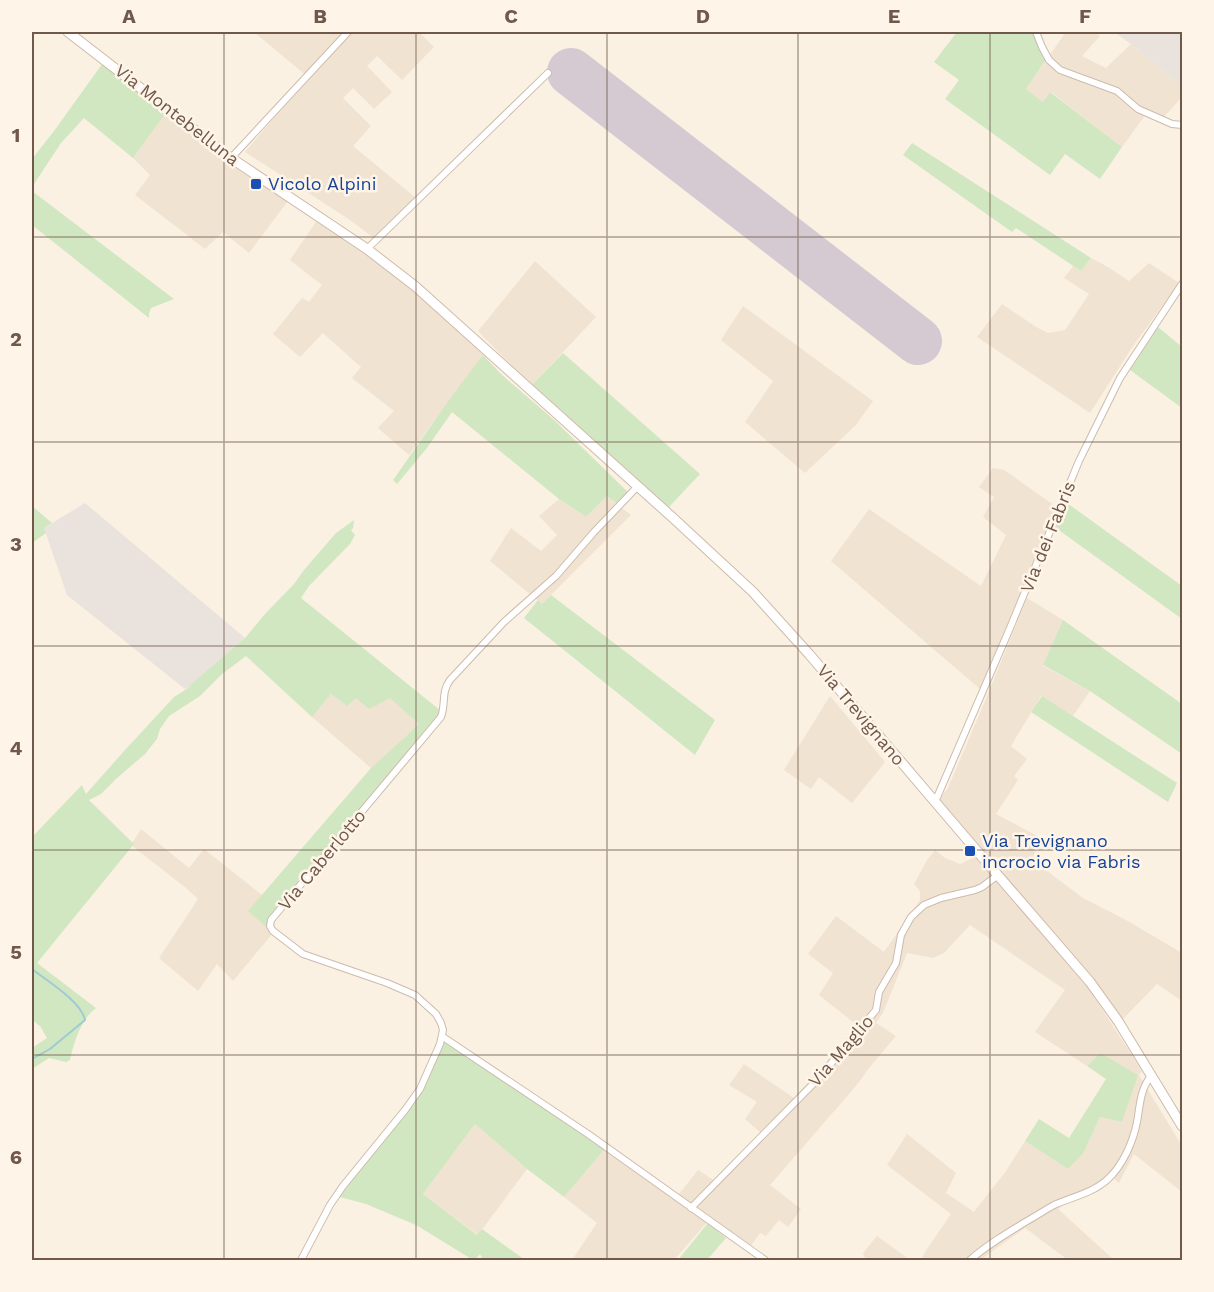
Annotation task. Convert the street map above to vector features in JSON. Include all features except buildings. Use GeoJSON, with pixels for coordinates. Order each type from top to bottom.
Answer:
{"type":"FeatureCollection","features":[{"type":"Feature","properties":{"kind":"main road","name":"Via Montebelluna"},"geometry":{"type":"LineString","coordinates":[[68,32],[231,158],[367,249],[416,286],[486,351]]}},
{"type":"Feature","properties":{"kind":"main road","name":"Via Trevignano"},"geometry":{"type":"LineString","coordinates":[[486,351],[715,556],[780,621],[1104,999],[1182,1126]]}},
{"type":"Feature","properties":{"kind":"street"},"geometry":{"type":"LineString","coordinates":[[231,158],[348,32]]}},
{"type":"Feature","properties":{"kind":"street"},"geometry":{"type":"LineString","coordinates":[[1036,32],[1049,60],[1060,70],[1117,91],[1138,109],[1182,125]]}},
{"type":"Feature","properties":{"kind":"street"},"geometry":{"type":"LineString","coordinates":[[367,249],[548,73]]}},
{"type":"Feature","properties":{"kind":"street","name":"Via dei Fabris"},"geometry":{"type":"LineString","coordinates":[[935,802],[1079,461],[1120,378],[1182,284]]}},
{"type":"Feature","properties":{"kind":"street","name":"Via Caberlotto"},"geometry":{"type":"LineString","coordinates":[[443,1037],[441,1023],[436,1014],[415,995],[303,954],[273,931],[270,927],[271,920],[441,717],[444,708],[445,686],[450,680],[504,622],[556,576],[637,487]]}},
{"type":"Feature","properties":{"kind":"street","name":"Via Maglio"},"geometry":{"type":"LineString","coordinates":[[691,1208],[817,1080],[876,1010],[879,992],[896,963],[901,935],[911,917],[924,905],[941,898],[975,890],[998,875]]}},
{"type":"Feature","properties":{"kind":"street"},"geometry":{"type":"LineString","coordinates":[[301,1260],[330,1205],[343,1186],[420,1089],[443,1037],[588,1134],[765,1260]]}},
{"type":"Feature","properties":{"kind":"street"},"geometry":{"type":"LineString","coordinates":[[970,1260],[999,1238],[1054,1206],[1084,1194],[1108,1179],[1132,1141],[1142,1092],[1152,1075]]}},
{"type":"Feature","properties":{"kind":"shaded area"},"geometry":{"type":"Polygon","coordinates":[[[254,32],[419,32],[434,47],[402,80],[377,56],[367,66],[392,92],[374,109],[353,88],[343,98],[371,126],[353,146],[416,198],[374,238],[245,152],[308,77],[254,32]]]}},
{"type":"Feature","properties":{"kind":"shaded area"},"geometry":{"type":"Polygon","coordinates":[[[1066,32],[1096,32],[1100,36],[1082,56],[1106,68],[1131,44],[1182,87],[1182,97],[1160,121],[1146,114],[1122,147],[1051,92],[1043,102],[1026,89],[1066,32]]]}},
{"type":"Feature","properties":{"kind":"shaded area"},"geometry":{"type":"Polygon","coordinates":[[[1114,32],[1182,32],[1182,87],[1131,44],[1114,32]]]}},
{"type":"Feature","properties":{"kind":"shaded area"},"geometry":{"type":"Polygon","coordinates":[[[168,110],[291,197],[249,253],[223,232],[205,249],[135,195],[150,175],[133,158],[168,110]]]}},
{"type":"Feature","properties":{"kind":"shaded area"},"geometry":{"type":"Polygon","coordinates":[[[320,216],[461,325],[483,355],[409,455],[378,428],[394,411],[352,378],[361,367],[323,333],[300,357],[273,334],[302,298],[309,302],[322,285],[290,260],[320,216]]]}},
{"type":"Feature","properties":{"kind":"shaded area"},"geometry":{"type":"Polygon","coordinates":[[[1091,258],[1129,281],[1149,263],[1179,283],[1133,346],[1090,413],[977,337],[1002,304],[1048,333],[1065,330],[1089,294],[1064,278],[1073,266],[1081,271],[1091,258]]]}},
{"type":"Feature","properties":{"kind":"shaded area"},"geometry":{"type":"Polygon","coordinates":[[[535,261],[596,317],[532,385],[478,331],[535,261]]]}},
{"type":"Feature","properties":{"kind":"shaded area"},"geometry":{"type":"Polygon","coordinates":[[[743,306],[873,401],[856,425],[805,473],[745,422],[773,381],[721,340],[743,306]]]}},
{"type":"Feature","properties":{"kind":"shaded area"},"geometry":{"type":"Polygon","coordinates":[[[993,468],[1004,470],[1058,508],[980,689],[831,561],[869,509],[981,586],[1006,535],[983,517],[994,497],[979,487],[993,468]]]}},
{"type":"Feature","properties":{"kind":"shaded area"},"geometry":{"type":"Polygon","coordinates":[[[607,496],[631,515],[542,604],[490,561],[511,528],[541,551],[557,535],[539,516],[559,499],[586,517],[607,496]]]}},
{"type":"Feature","properties":{"kind":"shaded area"},"geometry":{"type":"Polygon","coordinates":[[[85,503],[245,638],[185,689],[67,595],[44,528],[85,503]]]}},
{"type":"Feature","properties":{"kind":"shaded area"},"geometry":{"type":"Polygon","coordinates":[[[1027,598],[1063,620],[1043,666],[1090,691],[1073,716],[1041,696],[1011,746],[1027,759],[1014,776],[1018,780],[996,814],[1043,839],[1031,859],[1083,898],[1182,953],[1182,1001],[1157,984],[1121,1021],[937,802],[948,788],[1027,598]]]}},
{"type":"Feature","properties":{"kind":"shaded area"},"geometry":{"type":"Polygon","coordinates":[[[331,694],[347,706],[356,698],[390,697],[419,724],[371,768],[312,717],[331,694]]]}},
{"type":"Feature","properties":{"kind":"shaded area"},"geometry":{"type":"Polygon","coordinates":[[[830,696],[885,762],[852,803],[819,777],[811,789],[784,770],[830,696]]]}},
{"type":"Feature","properties":{"kind":"shaded area"},"geometry":{"type":"Polygon","coordinates":[[[141,829],[189,868],[204,849],[262,895],[249,911],[273,933],[233,981],[217,964],[198,991],[159,958],[198,899],[131,845],[141,829]]]}},
{"type":"Feature","properties":{"kind":"shaded area"},"geometry":{"type":"Polygon","coordinates":[[[935,850],[945,858],[960,864],[975,857],[1087,986],[1142,1071],[1139,1075],[1182,1146],[1182,1192],[1134,1154],[1119,1183],[1113,1178],[1076,1196],[1058,1209],[1112,1260],[1068,1260],[1025,1228],[980,1260],[921,1260],[951,1214],[887,1165],[907,1134],[956,1173],[946,1193],[974,1212],[1006,1171],[1025,1141],[1068,1169],[1083,1154],[1100,1117],[1122,1122],[1100,1053],[1087,1066],[1035,1032],[1065,990],[970,925],[944,953],[933,958],[907,953],[883,1013],[876,1023],[896,1036],[770,1185],[801,1209],[788,1227],[779,1220],[766,1236],[760,1233],[750,1247],[709,1220],[674,1260],[572,1260],[597,1223],[564,1197],[609,1144],[679,1194],[698,1170],[715,1181],[761,1133],[745,1119],[757,1102],[729,1085],[744,1064],[794,1098],[858,1026],[819,995],[833,973],[808,954],[836,916],[884,952],[920,900],[920,891],[914,884],[935,850]]]}},
{"type":"Feature","properties":{"kind":"shaded area"},"geometry":{"type":"Polygon","coordinates":[[[475,1124],[527,1169],[478,1235],[423,1194],[475,1124]]]}},
{"type":"Feature","properties":{"kind":"shaded area"},"geometry":{"type":"Polygon","coordinates":[[[877,1236],[910,1260],[863,1260],[865,1258],[863,1253],[877,1236]]]}},
{"type":"Feature","properties":{"kind":"green space"},"geometry":{"type":"Polygon","coordinates":[[[957,32],[1040,32],[1043,45],[1050,54],[1026,89],[1043,102],[1050,92],[1122,147],[1100,179],[1065,154],[1050,175],[945,99],[959,80],[934,62],[957,32]]]}},
{"type":"Feature","properties":{"kind":"green space"},"geometry":{"type":"Polygon","coordinates":[[[105,60],[168,110],[133,158],[84,118],[61,143],[32,187],[32,159],[105,60]]]}},
{"type":"Feature","properties":{"kind":"green space"},"geometry":{"type":"Polygon","coordinates":[[[912,143],[1091,258],[1081,271],[1016,228],[1012,232],[903,155],[912,143]]]}},
{"type":"Feature","properties":{"kind":"green space"},"geometry":{"type":"Polygon","coordinates":[[[32,191],[174,299],[151,308],[149,318],[32,225],[32,191]]]}},
{"type":"Feature","properties":{"kind":"green space"},"geometry":{"type":"Polygon","coordinates":[[[1158,327],[1182,347],[1182,408],[1130,370],[1158,327]]]}},
{"type":"Feature","properties":{"kind":"green space"},"geometry":{"type":"Polygon","coordinates":[[[563,353],[700,474],[668,508],[637,484],[532,385],[563,353]]]}},
{"type":"Feature","properties":{"kind":"green space"},"geometry":{"type":"Polygon","coordinates":[[[483,355],[633,497],[619,505],[607,496],[586,517],[559,499],[452,412],[427,448],[397,484],[393,480],[483,355]]]}},
{"type":"Feature","properties":{"kind":"green space"},"geometry":{"type":"Polygon","coordinates":[[[1067,503],[1182,586],[1182,619],[1056,528],[1067,503]]]}},
{"type":"Feature","properties":{"kind":"green space"},"geometry":{"type":"Polygon","coordinates":[[[32,506],[52,523],[44,528],[46,533],[32,543],[32,506]]]}},
{"type":"Feature","properties":{"kind":"green space"},"geometry":{"type":"Polygon","coordinates":[[[354,520],[351,530],[355,535],[350,544],[309,586],[301,598],[446,715],[267,928],[248,911],[371,768],[419,724],[390,698],[369,709],[356,698],[347,706],[331,694],[312,717],[246,656],[222,674],[200,696],[169,716],[160,729],[157,739],[145,754],[101,794],[89,800],[134,844],[37,963],[96,1008],[82,1025],[70,1060],[66,1062],[49,1058],[32,1069],[32,1048],[47,1038],[40,1026],[32,1020],[32,837],[82,785],[86,794],[174,697],[193,685],[185,689],[245,638],[336,533],[354,520]]]}},
{"type":"Feature","properties":{"kind":"green space"},"geometry":{"type":"Polygon","coordinates":[[[551,595],[715,720],[695,755],[524,618],[538,600],[542,604],[551,595]]]}},
{"type":"Feature","properties":{"kind":"green space"},"geometry":{"type":"Polygon","coordinates":[[[1063,620],[1182,704],[1182,754],[1090,691],[1043,665],[1063,620]]]}},
{"type":"Feature","properties":{"kind":"green space"},"geometry":{"type":"Polygon","coordinates":[[[1042,696],[1177,783],[1168,802],[1031,712],[1042,696]]]}},
{"type":"Feature","properties":{"kind":"green space"},"geometry":{"type":"Polygon","coordinates":[[[445,1035],[609,1144],[564,1197],[527,1169],[475,1124],[423,1194],[477,1235],[482,1229],[525,1260],[483,1260],[480,1254],[473,1260],[416,1225],[366,1204],[340,1197],[365,1161],[414,1101],[445,1035]]]}},
{"type":"Feature","properties":{"kind":"green space"},"geometry":{"type":"Polygon","coordinates":[[[1100,1053],[1138,1075],[1122,1122],[1100,1117],[1083,1154],[1068,1169],[1025,1141],[1039,1119],[1069,1138],[1106,1079],[1087,1066],[1100,1053]]]}},
{"type":"Feature","properties":{"kind":"green space"},"geometry":{"type":"Polygon","coordinates":[[[708,1223],[726,1238],[707,1260],[678,1260],[708,1223]]]}},
{"type":"Feature","properties":{"kind":"waterway"},"geometry":{"type":"LineString","coordinates":[[32,969],[70,999],[85,1020],[50,1049],[32,1059]]}},
{"type":"Feature","properties":{"kind":"runway"},"geometry":{"type":"LineString","coordinates":[[571,72],[918,341]]}},
{"type":"Feature","properties":{"kind":"place","name":"Vicolo Alpini"},"geometry":{"type":"Point","coordinates":[256,184]}},
{"type":"Feature","properties":{"kind":"place","name":"Via Trevignano incrocio via Fabris"},"geometry":{"type":"Point","coordinates":[970,851]}}]}
